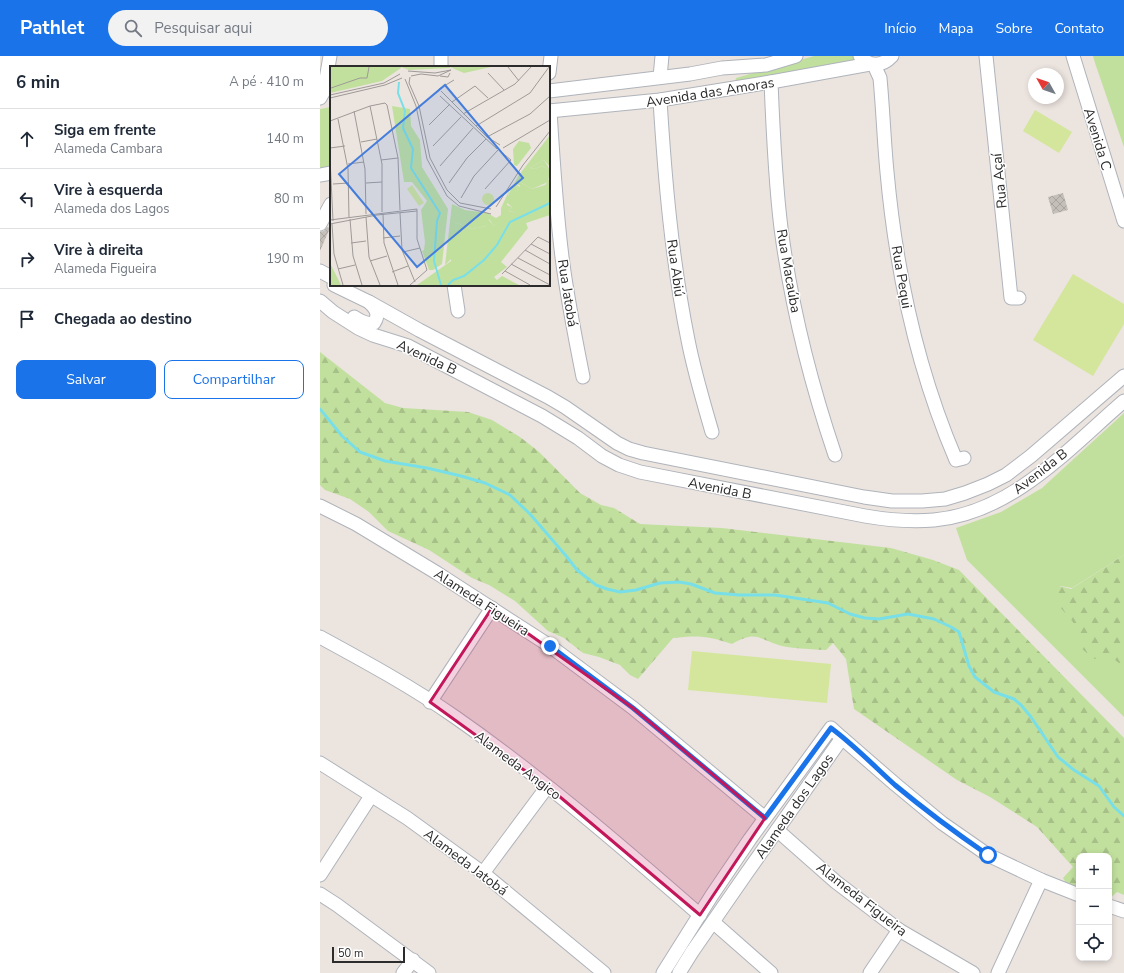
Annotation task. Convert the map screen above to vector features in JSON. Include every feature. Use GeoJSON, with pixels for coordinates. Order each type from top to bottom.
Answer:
{"type":"FeatureCollection","features":[{"type":"Feature","properties":{"kind":"street"},"geometry":{"type":"LineString","coordinates":[[320,98],[328,80],[330,56]]}},
{"type":"Feature","properties":{"kind":"street"},"geometry":{"type":"LineString","coordinates":[[550,67],[552,56]]}},
{"type":"Feature","properties":{"kind":"street"},"geometry":{"type":"LineString","coordinates":[[660,77],[662,56]]}},
{"type":"Feature","properties":{"kind":"street","name":"Rua Açaí"},"geometry":{"type":"LineString","coordinates":[[986,56],[1011,298],[1019,298]]}},
{"type":"Feature","properties":{"kind":"street","name":"Avenida C"},"geometry":{"type":"LineString","coordinates":[[1073,56],[1124,221]]}},
{"type":"Feature","properties":{"kind":"street","name":"Avenida das Amoras"},"geometry":{"type":"LineString","coordinates":[[550,91],[690,74],[790,57]]}},
{"type":"Feature","properties":{"kind":"street","name":"Avenida das Amoras"},"geometry":{"type":"LineString","coordinates":[[550,111],[660,100],[724,90],[771,82],[868,61],[882,64],[891,57]]}},
{"type":"Feature","properties":{"kind":"street","name":"Rua Pequi"},"geometry":{"type":"LineString","coordinates":[[880,78],[891,57]]}},
{"type":"Feature","properties":{"kind":"street","name":"Rua Pequi"},"geometry":{"type":"LineString","coordinates":[[868,61],[880,78],[887,171],[893,224],[906,300],[924,370],[945,434],[956,460],[964,458]]}},
{"type":"Feature","properties":{"kind":"street"},"geometry":{"type":"LineString","coordinates":[[722,68],[724,90]]}},
{"type":"Feature","properties":{"kind":"street","name":"Rua Macaúba"},"geometry":{"type":"LineString","coordinates":[[771,82],[778,192],[789,276],[814,390],[835,455]]}},
{"type":"Feature","properties":{"kind":"street","name":"Rua Abiú"},"geometry":{"type":"LineString","coordinates":[[660,100],[667,197],[680,292],[690,348],[712,432]]}},
{"type":"Feature","properties":{"kind":"street"},"geometry":{"type":"LineString","coordinates":[[320,105],[330,103]]}},
{"type":"Feature","properties":{"kind":"street","name":"Rua Jatobá"},"geometry":{"type":"LineString","coordinates":[[550,111],[556,199],[562,256],[583,377]]}},
{"type":"Feature","properties":{"kind":"street"},"geometry":{"type":"LineString","coordinates":[[320,175],[330,173]]}},
{"type":"Feature","properties":{"kind":"street"},"geometry":{"type":"LineString","coordinates":[[320,224],[330,206]]}},
{"type":"Feature","properties":{"kind":"street"},"geometry":{"type":"LineString","coordinates":[[320,271],[330,276]]}},
{"type":"Feature","properties":{"kind":"street"},"geometry":{"type":"LineString","coordinates":[[320,278],[330,283]]}},
{"type":"Feature","properties":{"kind":"street","name":"Avenida B"},"geometry":{"type":"LineString","coordinates":[[336,286],[548,397],[570,410],[604,435],[629,449],[650,455],[714,468],[892,501],[945,499],[976,489],[1006,475],[1031,456],[1124,376]]}},
{"type":"Feature","properties":{"kind":"street"},"geometry":{"type":"LineString","coordinates":[[454,286],[458,311]]}},
{"type":"Feature","properties":{"kind":"street"},"geometry":{"type":"LineString","coordinates":[[320,297],[359,320],[372,324],[375,322],[377,314],[375,308],[351,287]]}},
{"type":"Feature","properties":{"kind":"street"},"geometry":{"type":"LineString","coordinates":[[351,287],[390,308],[419,330]]}},
{"type":"Feature","properties":{"kind":"street","name":"Avenida B"},"geometry":{"type":"LineString","coordinates":[[320,301],[333,312],[358,328],[373,335],[412,348],[542,416],[578,438],[602,456],[619,465],[640,472],[892,520],[920,521],[949,518],[976,511],[997,502],[1017,491],[1037,477],[1124,401]]}},
{"type":"Feature","properties":{"kind":"street","name":"Alameda Figueira"},"geometry":{"type":"LineString","coordinates":[[320,506],[356,524],[492,608],[550,646],[633,708],[765,818]]}},
{"type":"Feature","properties":{"kind":"street"},"geometry":{"type":"LineString","coordinates":[[430,702],[492,608]]}},
{"type":"Feature","properties":{"kind":"street","name":"Alameda Angico"},"geometry":{"type":"LineString","coordinates":[[320,637],[384,672],[455,717],[548,787],[700,915]]}},
{"type":"Feature","properties":{"kind":"street","name":"Alameda dos Lagos"},"geometry":{"type":"LineString","coordinates":[[663,973],[750,839],[831,728],[842,738],[746,874],[679,973]]}},
{"type":"Feature","properties":{"kind":"street"},"geometry":{"type":"LineString","coordinates":[[842,738],[942,823],[988,855],[1041,880],[1076,894]]}},
{"type":"Feature","properties":{"kind":"street","name":"Alameda Jatobá"},"geometry":{"type":"LineString","coordinates":[[320,764],[407,818],[483,873],[604,973]]}},
{"type":"Feature","properties":{"kind":"street"},"geometry":{"type":"LineString","coordinates":[[795,804],[806,780],[805,776],[800,771]]}},
{"type":"Feature","properties":{"kind":"street"},"geometry":{"type":"LineString","coordinates":[[483,873],[548,787]]}},
{"type":"Feature","properties":{"kind":"street"},"geometry":{"type":"LineString","coordinates":[[320,876],[371,796]]}},
{"type":"Feature","properties":{"kind":"street","name":"Alameda Figueira"},"geometry":{"type":"LineString","coordinates":[[777,830],[842,886],[899,930],[973,973]]}},
{"type":"Feature","properties":{"kind":"street"},"geometry":{"type":"LineString","coordinates":[[746,874],[740,866],[739,858],[750,839]]}},
{"type":"Feature","properties":{"kind":"street"},"geometry":{"type":"LineString","coordinates":[[998,973],[1041,880]]}},
{"type":"Feature","properties":{"kind":"street"},"geometry":{"type":"LineString","coordinates":[[320,894],[430,973]]}},
{"type":"Feature","properties":{"kind":"street"},"geometry":{"type":"LineString","coordinates":[[1112,907],[1124,911]]}},
{"type":"Feature","properties":{"kind":"street"},"geometry":{"type":"LineString","coordinates":[[713,922],[771,973]]}},
{"type":"Feature","properties":{"kind":"street"},"geometry":{"type":"LineString","coordinates":[[870,973],[899,930]]}},
{"type":"Feature","properties":{"kind":"street"},"geometry":{"type":"LineString","coordinates":[[672,957],[677,963],[675,973]]}},
{"type":"Feature","properties":{"kind":"street"},"geometry":{"type":"LineString","coordinates":[[403,973],[413,960]]}},
{"type":"Feature","properties":{"kind":"highlighted area"},"geometry":{"type":"Polygon","coordinates":[[[492,608],[633,708],[765,818],[700,915],[553,791],[430,702],[492,608]]]}},
{"type":"Feature","properties":{"kind":"green space"},"geometry":{"type":"Polygon","coordinates":[[[814,56],[853,56],[858,62],[735,83],[736,78],[814,56]]]}},
{"type":"Feature","properties":{"kind":"green space"},"geometry":{"type":"Polygon","coordinates":[[[1093,56],[1124,56],[1124,147],[1095,63],[1093,56]]]}},
{"type":"Feature","properties":{"kind":"green space"},"geometry":{"type":"Polygon","coordinates":[[[330,107],[330,168],[320,171],[320,109],[330,107]]]}},
{"type":"Feature","properties":{"kind":"green space"},"geometry":{"type":"Polygon","coordinates":[[[1035,110],[1072,132],[1059,153],[1023,131],[1035,110]]]}},
{"type":"Feature","properties":{"kind":"green space"},"geometry":{"type":"Polygon","coordinates":[[[1073,274],[1124,304],[1124,324],[1093,376],[1033,340],[1073,274]]]}},
{"type":"Feature","properties":{"kind":"green space"},"geometry":{"type":"Polygon","coordinates":[[[320,352],[385,403],[403,408],[468,412],[492,420],[520,437],[538,451],[580,493],[601,505],[614,508],[640,524],[722,528],[891,548],[933,560],[959,570],[1124,738],[1124,895],[1117,892],[1112,896],[1112,853],[1076,853],[1076,886],[1066,883],[1063,878],[1073,867],[1037,827],[990,797],[957,780],[854,709],[846,659],[833,643],[826,650],[787,647],[753,636],[747,637],[732,644],[717,639],[703,637],[673,638],[638,679],[630,675],[620,665],[583,653],[564,638],[548,631],[515,601],[489,585],[472,578],[429,550],[388,531],[369,512],[350,499],[325,490],[320,485],[320,352]]]}},
{"type":"Feature","properties":{"kind":"green space"},"geometry":{"type":"Polygon","coordinates":[[[1124,413],[1124,555],[1072,588],[1060,586],[1054,593],[1111,655],[1124,666],[1124,717],[967,560],[956,528],[1001,512],[1042,488],[1124,413]]]}},
{"type":"Feature","properties":{"kind":"green space"},"geometry":{"type":"Polygon","coordinates":[[[1124,555],[1124,667],[1110,656],[1094,659],[1081,648],[1073,622],[1060,607],[1053,594],[1059,586],[1071,589],[1124,555]]]}},
{"type":"Feature","properties":{"kind":"green space"},"geometry":{"type":"Polygon","coordinates":[[[692,651],[831,664],[827,703],[688,690],[692,651]]]}},
{"type":"Feature","properties":{"kind":"building"},"geometry":{"type":"Polygon","coordinates":[[[1063,193],[1068,210],[1053,214],[1048,197],[1063,193]]]}},
{"type":"Feature","properties":{"kind":"building"},"geometry":{"type":"Polygon","coordinates":[[[327,227],[330,228],[320,251],[320,232],[324,231],[327,227]]]}},
{"type":"Feature","properties":{"kind":"waterway"},"geometry":{"type":"LineString","coordinates":[[320,409],[342,436],[360,452],[385,461],[427,468],[461,476],[485,483],[510,495],[530,514],[577,570],[596,585],[607,589],[620,592],[636,590],[660,583],[679,582],[691,584],[715,593],[775,595],[828,603],[850,614],[865,618],[879,619],[908,614],[934,619],[951,627],[959,632],[969,666],[975,677],[994,692],[1014,699],[1021,705],[1058,757],[1074,770],[1099,786],[1114,807],[1124,816]]}},
{"type":"Feature","properties":{"kind":"route"},"geometry":{"type":"LineString","coordinates":[[550,646],[633,708],[765,818],[831,728],[942,823],[988,855]]}}]}
